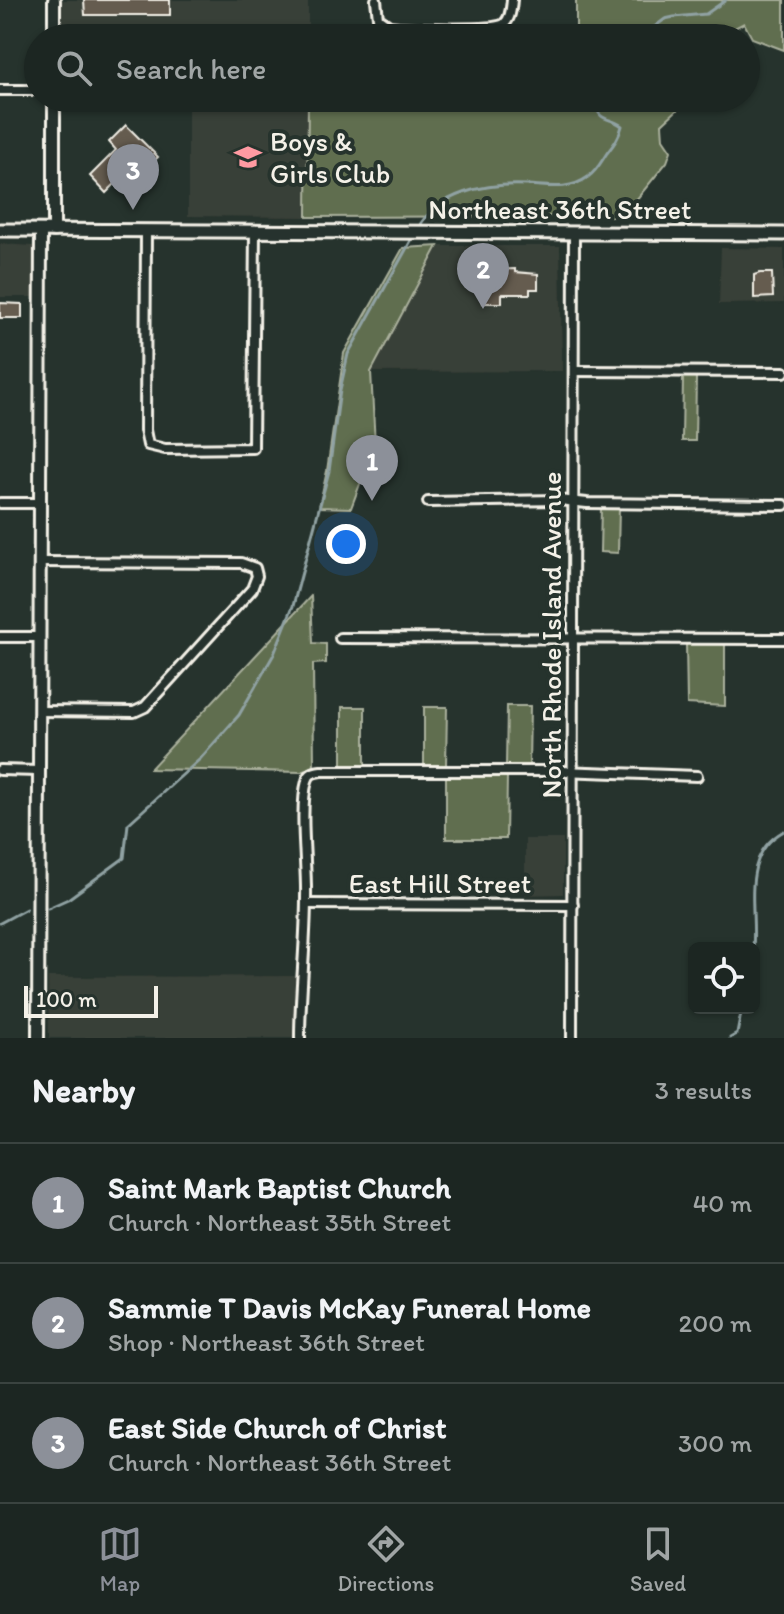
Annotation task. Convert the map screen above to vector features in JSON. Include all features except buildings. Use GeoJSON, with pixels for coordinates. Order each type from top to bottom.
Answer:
{"type":"FeatureCollection","features":[{"type":"Feature","properties":{"kind":"main road","name":"Northeast 36th Street"},"geometry":{"type":"LineString","coordinates":[[0,230],[784,234]]}},
{"type":"Feature","properties":{"kind":"street"},"geometry":{"type":"LineString","coordinates":[[54,0],[54,24]]}},
{"type":"Feature","properties":{"kind":"street"},"geometry":{"type":"LineString","coordinates":[[376,0],[382,21],[390,24]]}},
{"type":"Feature","properties":{"kind":"street"},"geometry":{"type":"LineString","coordinates":[[503,24],[511,11],[512,0]]}},
{"type":"Feature","properties":{"kind":"street"},"geometry":{"type":"LineString","coordinates":[[0,90],[24,90]]}},
{"type":"Feature","properties":{"kind":"street"},"geometry":{"type":"LineString","coordinates":[[38,1038],[40,503],[53,112]]}},
{"type":"Feature","properties":{"kind":"street"},"geometry":{"type":"LineString","coordinates":[[146,231],[145,430],[148,445],[165,449],[253,448],[255,231]]}},
{"type":"Feature","properties":{"kind":"street","name":"North Rhode Island Avenue"},"geometry":{"type":"LineString","coordinates":[[572,1038],[574,233]]}},
{"type":"Feature","properties":{"kind":"street"},"geometry":{"type":"LineString","coordinates":[[574,371],[784,372]]}},
{"type":"Feature","properties":{"kind":"street"},"geometry":{"type":"LineString","coordinates":[[428,502],[784,505]]}},
{"type":"Feature","properties":{"kind":"street"},"geometry":{"type":"LineString","coordinates":[[0,503],[40,503]]}},
{"type":"Feature","properties":{"kind":"street"},"geometry":{"type":"LineString","coordinates":[[40,562],[241,563],[257,571],[252,589],[145,707],[134,712],[40,711]]}},
{"type":"Feature","properties":{"kind":"street"},"geometry":{"type":"LineString","coordinates":[[0,637],[40,637]]}},
{"type":"Feature","properties":{"kind":"street"},"geometry":{"type":"LineString","coordinates":[[340,638],[784,639]]}},
{"type":"Feature","properties":{"kind":"street"},"geometry":{"type":"LineString","coordinates":[[0,770],[39,771]]}},
{"type":"Feature","properties":{"kind":"street"},"geometry":{"type":"LineString","coordinates":[[300,1038],[306,904],[305,803],[310,775],[321,771],[344,771],[697,776]]}},
{"type":"Feature","properties":{"kind":"street","name":"East Hill Street"},"geometry":{"type":"LineString","coordinates":[[306,904],[573,905]]}},
{"type":"Feature","properties":{"kind":"shaded area"},"geometry":{"type":"Polygon","coordinates":[[[61,0],[308,0],[308,24],[60,24],[61,0]]]}},
{"type":"Feature","properties":{"kind":"shaded area","name":"Boys & Girls Club"},"geometry":{"type":"Polygon","coordinates":[[[188,112],[308,112],[307,217],[188,216],[188,112]]]}},
{"type":"Feature","properties":{"kind":"shaded area"},"geometry":{"type":"Polygon","coordinates":[[[0,244],[34,246],[34,297],[0,297],[0,244]]]}},
{"type":"Feature","properties":{"kind":"shaded area"},"geometry":{"type":"Polygon","coordinates":[[[438,246],[560,246],[562,371],[371,372],[438,246]]]}},
{"type":"Feature","properties":{"kind":"shaded area"},"geometry":{"type":"Polygon","coordinates":[[[721,248],[784,249],[784,303],[719,304],[721,248]]]}},
{"type":"Feature","properties":{"kind":"shaded area"},"geometry":{"type":"Polygon","coordinates":[[[525,839],[563,839],[563,894],[525,895],[525,839]]]}},
{"type":"Feature","properties":{"kind":"shaded area"},"geometry":{"type":"Polygon","coordinates":[[[296,976],[294,1038],[49,1038],[48,977],[296,976]]]}},
{"type":"Feature","properties":{"kind":"green space"},"geometry":{"type":"Polygon","coordinates":[[[576,0],[784,0],[784,50],[760,41],[760,24],[576,24],[576,0]]]}},
{"type":"Feature","properties":{"kind":"green space"},"geometry":{"type":"Polygon","coordinates":[[[308,112],[675,112],[662,124],[663,139],[671,151],[667,162],[623,216],[307,217],[308,112]]]}},
{"type":"Feature","properties":{"kind":"green space"},"geometry":{"type":"Polygon","coordinates":[[[438,246],[371,372],[375,444],[351,508],[319,507],[344,353],[403,248],[438,246]]]}},
{"type":"Feature","properties":{"kind":"green space"},"geometry":{"type":"Polygon","coordinates":[[[683,377],[696,377],[695,441],[682,441],[683,377]]]}},
{"type":"Feature","properties":{"kind":"green space"},"geometry":{"type":"Polygon","coordinates":[[[601,507],[619,507],[618,553],[600,552],[601,507]]]}},
{"type":"Feature","properties":{"kind":"green space"},"geometry":{"type":"Polygon","coordinates":[[[311,596],[313,643],[326,644],[326,663],[313,664],[314,766],[302,772],[150,769],[311,596]]]}},
{"type":"Feature","properties":{"kind":"green space"},"geometry":{"type":"Polygon","coordinates":[[[686,643],[725,643],[725,706],[687,704],[686,643]]]}},
{"type":"Feature","properties":{"kind":"green space"},"geometry":{"type":"Polygon","coordinates":[[[507,706],[530,706],[529,767],[506,767],[507,706]]]}},
{"type":"Feature","properties":{"kind":"green space"},"geometry":{"type":"Polygon","coordinates":[[[342,707],[365,707],[365,768],[342,768],[342,707]]]}},
{"type":"Feature","properties":{"kind":"green space"},"geometry":{"type":"Polygon","coordinates":[[[424,707],[447,707],[446,766],[424,766],[424,707]]]}},
{"type":"Feature","properties":{"kind":"green space"},"geometry":{"type":"Polygon","coordinates":[[[446,776],[507,776],[506,839],[446,839],[446,776]]]}},
{"type":"Feature","properties":{"kind":"waterway"},"geometry":{"type":"LineString","coordinates":[[658,24],[674,17],[706,14],[726,0]]}},
{"type":"Feature","properties":{"kind":"waterway"},"geometry":{"type":"LineString","coordinates":[[417,230],[437,207],[464,192],[512,185],[566,186],[588,177],[616,141],[622,126],[598,112]]}},
{"type":"Feature","properties":{"kind":"waterway"},"geometry":{"type":"LineString","coordinates":[[48,908],[68,899],[124,858],[128,824],[200,759],[239,715],[274,654],[293,606],[329,471],[348,354],[413,237]]}},
{"type":"Feature","properties":{"kind":"waterway"},"geometry":{"type":"LineString","coordinates":[[753,942],[755,868],[770,841],[784,831]]}},
{"type":"Feature","properties":{"kind":"waterway"},"geometry":{"type":"LineString","coordinates":[[0,923],[26,909]]}},
{"type":"Feature","properties":{"kind":"waterway"},"geometry":{"type":"LineString","coordinates":[[730,1038],[737,1034],[741,1014]]}},
{"type":"Feature","properties":{"kind":"place","name":"Boys & Girls Club"},"geometry":{"type":"Point","coordinates":[248,157]}},
{"type":"Feature","properties":{"kind":"place","name":"East Side Church of Christ"},"geometry":{"type":"Point","coordinates":[133,210]}},
{"type":"Feature","properties":{"kind":"place","name":"Sammie T Davis McKay Funeral Home"},"geometry":{"type":"Point","coordinates":[483,309]}},
{"type":"Feature","properties":{"kind":"place","name":"Saint Mark Baptist Church"},"geometry":{"type":"Point","coordinates":[372,501]}}]}
